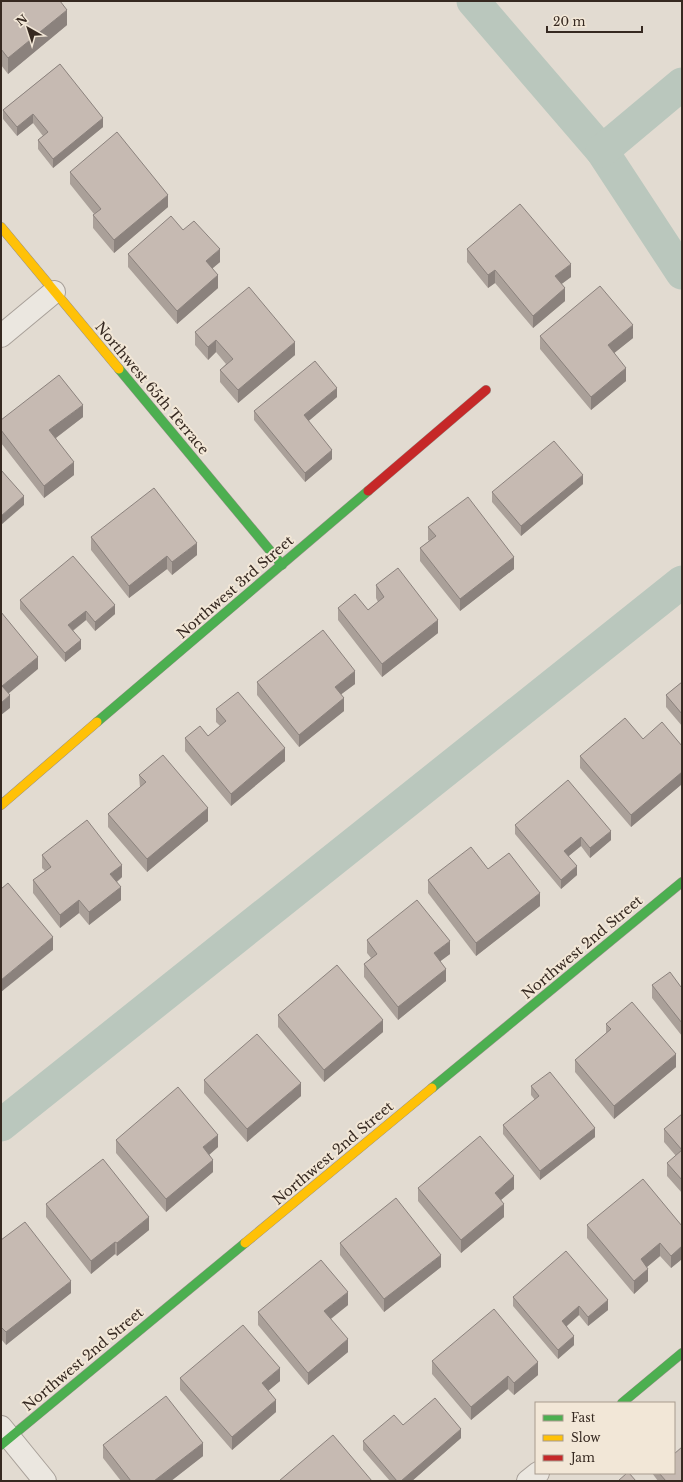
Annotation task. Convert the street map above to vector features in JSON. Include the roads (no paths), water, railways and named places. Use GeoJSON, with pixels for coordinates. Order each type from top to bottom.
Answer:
{"type":"FeatureCollection","features":[{"type":"Feature","properties":{"kind":"street","name":"Northwest 65th Terrace"},"geometry":{"type":"LineString","coordinates":[[1,227],[282,565]]}},
{"type":"Feature","properties":{"kind":"street"},"geometry":{"type":"LineString","coordinates":[[1,336],[54,292]]}},
{"type":"Feature","properties":{"kind":"street","name":"Northwest 3rd Street"},"geometry":{"type":"LineString","coordinates":[[1,805],[486,390]]}},
{"type":"Feature","properties":{"kind":"street","name":"Northwest 2nd Street"},"geometry":{"type":"LineString","coordinates":[[4,1436],[682,882]]}},
{"type":"Feature","properties":{"kind":"street"},"geometry":{"type":"LineString","coordinates":[[623,1402],[682,1353]]}},
{"type":"Feature","properties":{"kind":"street"},"geometry":{"type":"LineString","coordinates":[[4,1436],[45,1481]]}},
{"type":"Feature","properties":{"kind":"street"},"geometry":{"type":"LineString","coordinates":[[528,1481],[537,1474]]}},
{"type":"Feature","properties":{"kind":"waterway"},"geometry":{"type":"LineString","coordinates":[[473,1],[602,151],[682,273]]}},
{"type":"Feature","properties":{"kind":"waterway"},"geometry":{"type":"LineString","coordinates":[[602,151],[682,84]]}},
{"type":"Feature","properties":{"kind":"waterway"},"geometry":{"type":"LineString","coordinates":[[1,1125],[682,582]]}}]}
